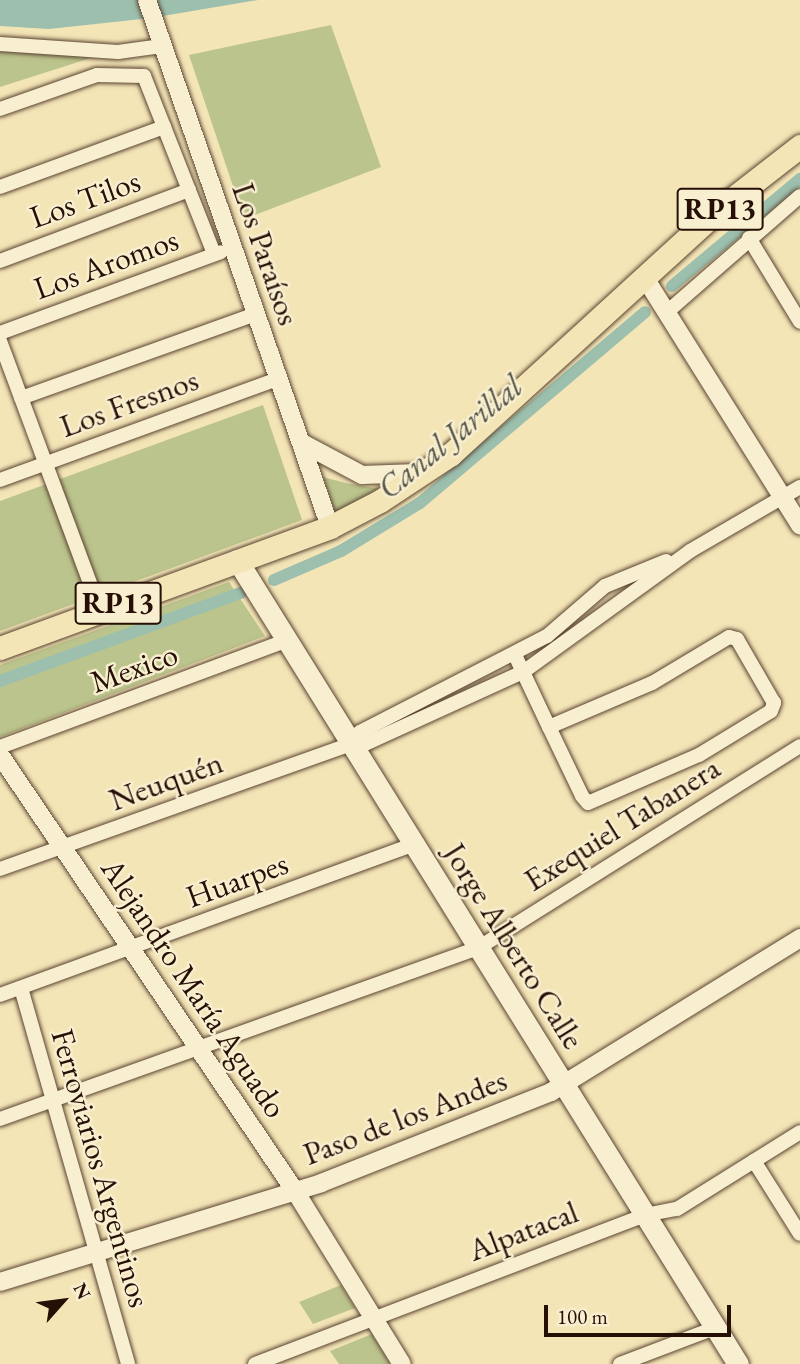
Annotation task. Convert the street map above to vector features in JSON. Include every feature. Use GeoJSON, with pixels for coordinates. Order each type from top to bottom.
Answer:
{"type":"FeatureCollection","features":[{"type":"Feature","properties":{"kind":"main road","name":"RP13"},"geometry":{"type":"LineString","coordinates":[[0,648],[330,527],[431,469],[742,189],[800,146]]}},
{"type":"Feature","properties":{"kind":"main road","name":"Jorge Alberto Calle"},"geometry":{"type":"LineString","coordinates":[[237,560],[737,1364]]}},
{"type":"Feature","properties":{"kind":"street","name":"Los Paraísos"},"geometry":{"type":"LineString","coordinates":[[147,0],[330,527]]}},
{"type":"Feature","properties":{"kind":"street"},"geometry":{"type":"LineString","coordinates":[[0,44],[118,52],[160,41]]}},
{"type":"Feature","properties":{"kind":"street"},"geometry":{"type":"LineString","coordinates":[[0,109],[97,75],[144,76],[214,254]]}},
{"type":"Feature","properties":{"kind":"street"},"geometry":{"type":"LineString","coordinates":[[0,187],[164,127]]}},
{"type":"Feature","properties":{"kind":"street","name":"Los Tilos"},"geometry":{"type":"LineString","coordinates":[[0,261],[189,190]]}},
{"type":"Feature","properties":{"kind":"street"},"geometry":{"type":"LineString","coordinates":[[667,312],[800,196]]}},
{"type":"Feature","properties":{"kind":"street"},"geometry":{"type":"LineString","coordinates":[[750,238],[800,322]]}},
{"type":"Feature","properties":{"kind":"street","name":"Los Aromos"},"geometry":{"type":"LineString","coordinates":[[0,333],[232,248]]}},
{"type":"Feature","properties":{"kind":"street"},"geometry":{"type":"LineString","coordinates":[[645,278],[800,525]]}},
{"type":"Feature","properties":{"kind":"street"},"geometry":{"type":"LineString","coordinates":[[21,398],[255,314]]}},
{"type":"Feature","properties":{"kind":"street"},"geometry":{"type":"LineString","coordinates":[[0,341],[100,610]]}},
{"type":"Feature","properties":{"kind":"street","name":"Los Fresnos"},"geometry":{"type":"LineString","coordinates":[[0,480],[278,379]]}},
{"type":"Feature","properties":{"kind":"street"},"geometry":{"type":"LineString","coordinates":[[302,443],[362,475],[401,477],[431,469]]}},
{"type":"Feature","properties":{"kind":"street"},"geometry":{"type":"LineString","coordinates":[[351,744],[365,744],[523,672],[690,551],[800,487]]}},
{"type":"Feature","properties":{"kind":"street"},"geometry":{"type":"LineString","coordinates":[[351,744],[360,732],[464,682],[547,636],[605,586],[690,551]]}},
{"type":"Feature","properties":{"kind":"street"},"geometry":{"type":"LineString","coordinates":[[515,655],[549,727],[582,796],[588,803],[595,803],[699,755],[771,711],[774,703],[737,639],[729,637],[652,682],[549,727]]}},
{"type":"Feature","properties":{"kind":"street","name":"Mexico"},"geometry":{"type":"LineString","coordinates":[[0,747],[287,640]]}},
{"type":"Feature","properties":{"kind":"street"},"geometry":{"type":"LineString","coordinates":[[464,682],[471,697]]}},
{"type":"Feature","properties":{"kind":"street","name":"Neuquén"},"geometry":{"type":"LineString","coordinates":[[0,869],[351,744]]}},
{"type":"Feature","properties":{"kind":"street","name":"Exequiel Tabanera"},"geometry":{"type":"LineString","coordinates":[[0,1119],[200,1051],[478,948],[800,746]]}},
{"type":"Feature","properties":{"kind":"street","name":"Alejandro María Aguado"},"geometry":{"type":"LineString","coordinates":[[0,755],[295,1191],[402,1364]]}},
{"type":"Feature","properties":{"kind":"street","name":"Huarpes"},"geometry":{"type":"LineString","coordinates":[[0,995],[414,844]]}},
{"type":"Feature","properties":{"kind":"street","name":"Paso de los Andes"},"geometry":{"type":"LineString","coordinates":[[0,1282],[295,1191],[564,1086],[800,938]]}},
{"type":"Feature","properties":{"kind":"street","name":"Ferroviarios Argentinos"},"geometry":{"type":"LineString","coordinates":[[21,988],[128,1364]]}},
{"type":"Feature","properties":{"kind":"street","name":"Alpatacal"},"geometry":{"type":"LineString","coordinates":[[255,1364],[645,1215],[677,1209],[800,1132]]}},
{"type":"Feature","properties":{"kind":"street"},"geometry":{"type":"LineString","coordinates":[[754,1161],[800,1234]]}},
{"type":"Feature","properties":{"kind":"street"},"geometry":{"type":"LineString","coordinates":[[620,1364],[715,1328]]}},
{"type":"Feature","properties":{"kind":"green space"},"geometry":{"type":"Polygon","coordinates":[[[331,25],[381,167],[244,219],[189,55],[331,25]]]}},
{"type":"Feature","properties":{"kind":"green space"},"geometry":{"type":"Polygon","coordinates":[[[0,51],[94,57],[0,87],[0,51]]]}},
{"type":"Feature","properties":{"kind":"green space"},"geometry":{"type":"Polygon","coordinates":[[[263,405],[302,520],[0,631],[0,501],[263,405]]]}},
{"type":"Feature","properties":{"kind":"green space"},"geometry":{"type":"Polygon","coordinates":[[[323,477],[346,483],[386,490],[337,518],[323,477]]]}},
{"type":"Feature","properties":{"kind":"green space"},"geometry":{"type":"Polygon","coordinates":[[[229,582],[265,636],[0,737],[0,665],[229,582]]]}},
{"type":"Feature","properties":{"kind":"green space"},"geometry":{"type":"Polygon","coordinates":[[[341,1285],[355,1308],[313,1324],[299,1302],[341,1285]]]}},
{"type":"Feature","properties":{"kind":"green space"},"geometry":{"type":"Polygon","coordinates":[[[372,1334],[390,1364],[339,1364],[330,1351],[372,1334]]]}},
{"type":"Feature","properties":{"kind":"shaded area"},"geometry":{"type":"Polygon","coordinates":[[[0,0],[258,0],[151,18],[49,29],[0,26],[0,0]]]}},
{"type":"Feature","properties":{"kind":"waterway","name":"Canal Jarillal"},"geometry":{"type":"LineString","coordinates":[[672,286],[800,179]]}},
{"type":"Feature","properties":{"kind":"waterway","name":"Canal Jarillal"},"geometry":{"type":"LineString","coordinates":[[274,580],[341,551],[420,503],[645,312]]}},
{"type":"Feature","properties":{"kind":"waterway","name":"Canal Jarillal"},"geometry":{"type":"LineString","coordinates":[[0,681],[241,593]]}}]}
